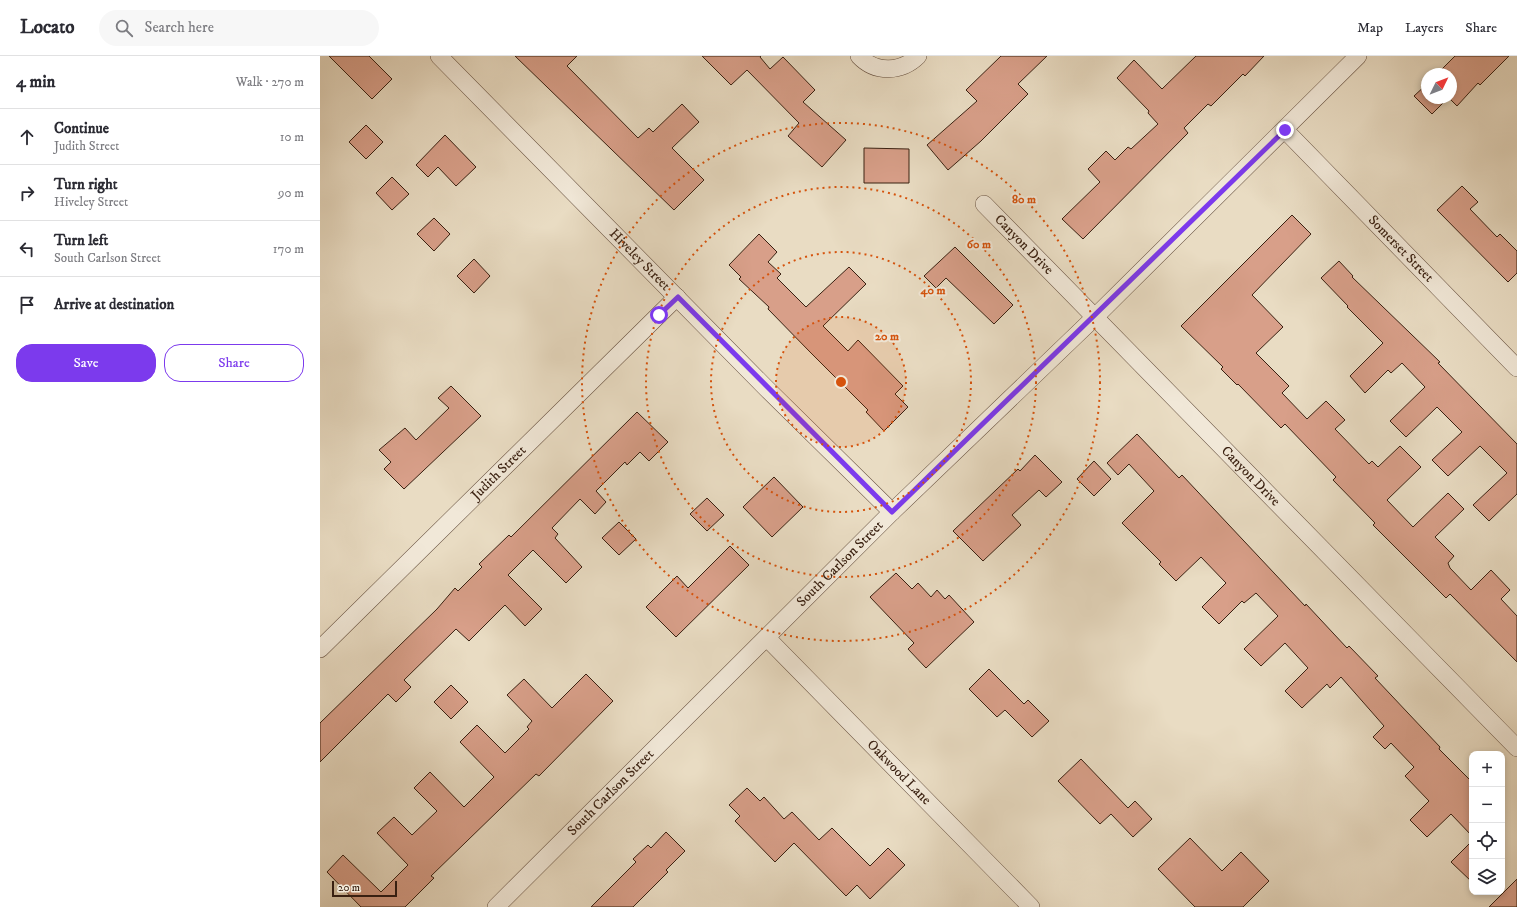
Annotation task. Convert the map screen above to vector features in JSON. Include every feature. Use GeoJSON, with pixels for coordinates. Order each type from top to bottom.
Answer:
{"type":"FeatureCollection","features":[{"type":"Feature","properties":{"kind":"street","name":"Hiveley Street"},"geometry":{"type":"LineString","coordinates":[[440,56],[892,512]]}},
{"type":"Feature","properties":{"kind":"street"},"geometry":{"type":"LineString","coordinates":[[860,56],[873,66],[885,70],[900,68],[918,56]]}},
{"type":"Feature","properties":{"kind":"street","name":"South Carlson Street"},"geometry":{"type":"LineString","coordinates":[[496,907],[768,639],[892,512],[1095,317],[1358,56]]}},
{"type":"Feature","properties":{"kind":"street","name":"Somerset Street"},"geometry":{"type":"LineString","coordinates":[[1285,130],[1517,368]]}},
{"type":"Feature","properties":{"kind":"street","name":"Canyon Drive"},"geometry":{"type":"LineString","coordinates":[[984,204],[1517,748]]}},
{"type":"Feature","properties":{"kind":"street","name":"Judith Street"},"geometry":{"type":"LineString","coordinates":[[320,649],[678,297]]}},
{"type":"Feature","properties":{"kind":"street","name":"Oakwood Lane"},"geometry":{"type":"LineString","coordinates":[[768,639],[1031,907]]}},
{"type":"Feature","properties":{"kind":"building"},"geometry":{"type":"Polygon","coordinates":[[[329,56],[369,56],[392,79],[372,99],[329,56]]]}},
{"type":"Feature","properties":{"kind":"building"},"geometry":{"type":"Polygon","coordinates":[[[515,56],[577,56],[567,66],[638,138],[649,128],[653,132],[682,104],[699,122],[672,148],[704,180],[674,210],[515,56]]]}},
{"type":"Feature","properties":{"kind":"building"},"geometry":{"type":"Polygon","coordinates":[[[702,56],[761,56],[760,57],[770,69],[783,57],[815,90],[803,102],[846,140],[822,167],[788,136],[799,123],[747,70],[731,85],[702,56]]]}},
{"type":"Feature","properties":{"kind":"building"},"geometry":{"type":"Polygon","coordinates":[[[1001,56],[1047,56],[1018,84],[1028,94],[981,141],[948,170],[927,145],[977,101],[966,90],[1001,56]]]}},
{"type":"Feature","properties":{"kind":"building"},"geometry":{"type":"Polygon","coordinates":[[[1196,56],[1264,56],[1245,76],[1243,74],[1211,106],[1208,104],[1184,128],[1188,133],[1083,239],[1062,219],[1100,182],[1088,169],[1106,151],[1115,160],[1128,147],[1131,149],[1158,124],[1148,113],[1149,111],[1117,78],[1134,60],[1162,89],[1196,56]]]}},
{"type":"Feature","properties":{"kind":"building"},"geometry":{"type":"Polygon","coordinates":[[[1455,56],[1509,56],[1480,85],[1478,83],[1457,106],[1455,104],[1457,104],[1457,68],[1443,68],[1455,56]]]}},
{"type":"Feature","properties":{"kind":"building"},"geometry":{"type":"Polygon","coordinates":[[[1421,90],[1421,103],[1414,96],[1421,90]]]}},
{"type":"Feature","properties":{"kind":"building"},"geometry":{"type":"Polygon","coordinates":[[[1422,104],[1442,104],[1432,114],[1422,104]]]}},
{"type":"Feature","properties":{"kind":"building"},"geometry":{"type":"Polygon","coordinates":[[[366,125],[383,142],[366,159],[349,142],[366,125]]]}},
{"type":"Feature","properties":{"kind":"building"},"geometry":{"type":"Polygon","coordinates":[[[445,135],[476,167],[456,186],[438,167],[428,177],[416,165],[445,135]]]}},
{"type":"Feature","properties":{"kind":"building"},"geometry":{"type":"Polygon","coordinates":[[[864,148],[909,149],[909,183],[864,183],[864,148]]]}},
{"type":"Feature","properties":{"kind":"building"},"geometry":{"type":"Polygon","coordinates":[[[392,177],[409,194],[392,210],[376,193],[392,177]]]}},
{"type":"Feature","properties":{"kind":"building"},"geometry":{"type":"Polygon","coordinates":[[[1462,186],[1478,202],[1470,209],[1497,237],[1500,234],[1517,251],[1517,273],[1508,282],[1437,210],[1462,186]]]}},
{"type":"Feature","properties":{"kind":"building"},"geometry":{"type":"Polygon","coordinates":[[[1292,215],[1311,234],[1252,295],[1283,327],[1256,353],[1289,386],[1282,393],[1307,419],[1326,401],[1345,420],[1335,429],[1369,464],[1372,461],[1378,467],[1400,446],[1421,467],[1387,500],[1413,527],[1448,493],[1464,509],[1435,537],[1454,556],[1448,563],[1450,568],[1471,590],[1491,570],[1510,590],[1501,599],[1517,616],[1517,662],[1450,594],[1446,598],[1373,525],[1375,523],[1333,480],[1336,477],[1285,424],[1281,428],[1238,384],[1237,385],[1221,369],[1223,367],[1181,326],[1292,215]]]}},
{"type":"Feature","properties":{"kind":"building"},"geometry":{"type":"Polygon","coordinates":[[[434,218],[450,234],[434,251],[417,234],[434,218]]]}},
{"type":"Feature","properties":{"kind":"building"},"geometry":{"type":"Polygon","coordinates":[[[759,234],[777,252],[768,262],[781,274],[777,278],[806,307],[849,267],[866,284],[823,326],[848,351],[858,340],[903,386],[895,394],[908,407],[884,431],[866,412],[868,410],[768,309],[769,307],[739,279],[741,277],[729,265],[759,234]]]}},
{"type":"Feature","properties":{"kind":"building"},"geometry":{"type":"Polygon","coordinates":[[[955,247],[1013,305],[994,324],[946,278],[936,288],[924,276],[955,247]]]}},
{"type":"Feature","properties":{"kind":"building"},"geometry":{"type":"Polygon","coordinates":[[[474,259],[490,276],[474,293],[457,276],[474,259]]]}},
{"type":"Feature","properties":{"kind":"building"},"geometry":{"type":"Polygon","coordinates":[[[1339,261],[1353,276],[1352,277],[1440,362],[1438,363],[1517,444],[1517,494],[1489,521],[1473,505],[1507,473],[1480,446],[1448,476],[1432,460],[1462,432],[1437,407],[1406,437],[1390,421],[1425,387],[1402,363],[1391,373],[1388,370],[1365,393],[1350,376],[1383,343],[1347,307],[1348,306],[1321,278],[1339,261]]]}},
{"type":"Feature","properties":{"kind":"building"},"geometry":{"type":"Polygon","coordinates":[[[451,386],[481,416],[404,489],[384,469],[391,462],[379,450],[405,428],[416,440],[449,408],[438,398],[451,386]]]}},
{"type":"Feature","properties":{"kind":"building"},"geometry":{"type":"Polygon","coordinates":[[[637,412],[668,442],[649,461],[640,452],[627,465],[625,462],[596,491],[606,502],[595,514],[580,499],[552,528],[558,534],[555,538],[582,567],[566,583],[533,550],[508,575],[542,609],[525,626],[505,605],[469,641],[456,629],[404,680],[411,687],[396,702],[388,694],[320,762],[320,723],[437,609],[455,588],[458,591],[482,567],[479,564],[509,535],[511,537],[637,412]]]}},
{"type":"Feature","properties":{"kind":"building"},"geometry":{"type":"Polygon","coordinates":[[[1137,434],[1179,478],[1182,475],[1305,606],[1306,604],[1347,648],[1349,646],[1378,676],[1375,678],[1440,747],[1439,749],[1469,779],[1469,833],[1451,814],[1427,837],[1410,820],[1429,801],[1405,776],[1414,767],[1391,743],[1385,749],[1373,737],[1384,726],[1341,677],[1330,688],[1327,684],[1302,708],[1285,691],[1308,668],[1285,643],[1261,666],[1244,649],[1278,616],[1256,593],[1244,603],[1242,601],[1219,624],[1202,607],[1226,583],[1201,557],[1176,581],[1159,564],[1161,562],[1122,523],[1154,491],[1129,464],[1118,475],[1107,463],[1137,434]]]}},
{"type":"Feature","properties":{"kind":"building"},"geometry":{"type":"Polygon","coordinates":[[[1035,455],[1062,482],[1046,497],[1039,490],[1012,515],[1021,525],[983,561],[953,531],[1018,469],[1020,471],[1035,455]]]}},
{"type":"Feature","properties":{"kind":"building"},"geometry":{"type":"Polygon","coordinates":[[[1094,461],[1111,479],[1094,496],[1077,479],[1094,461]]]}},
{"type":"Feature","properties":{"kind":"building"},"geometry":{"type":"Polygon","coordinates":[[[774,477],[803,507],[772,537],[743,507],[774,477]]]}},
{"type":"Feature","properties":{"kind":"building"},"geometry":{"type":"Polygon","coordinates":[[[707,498],[724,515],[707,531],[690,514],[707,498]]]}},
{"type":"Feature","properties":{"kind":"building"},"geometry":{"type":"Polygon","coordinates":[[[619,522],[636,539],[619,555],[602,538],[619,522]]]}},
{"type":"Feature","properties":{"kind":"building"},"geometry":{"type":"Polygon","coordinates":[[[730,546],[749,565],[676,637],[646,607],[677,576],[688,588],[730,546]]]}},
{"type":"Feature","properties":{"kind":"building"},"geometry":{"type":"Polygon","coordinates":[[[896,573],[912,589],[918,583],[931,597],[937,590],[945,599],[949,595],[974,622],[926,668],[908,649],[914,643],[870,597],[896,573]]]}},
{"type":"Feature","properties":{"kind":"building"},"geometry":{"type":"Polygon","coordinates":[[[989,669],[1024,704],[1028,700],[1049,721],[1032,737],[1005,710],[997,717],[969,689],[989,669]]]}},
{"type":"Feature","properties":{"kind":"building"},"geometry":{"type":"Polygon","coordinates":[[[586,674],[613,701],[539,776],[536,774],[431,876],[434,878],[405,907],[361,907],[327,872],[343,855],[381,892],[408,865],[377,833],[394,817],[412,835],[437,811],[414,788],[430,772],[464,807],[494,777],[460,742],[477,725],[505,753],[529,729],[527,727],[532,721],[507,695],[524,679],[552,708],[586,674]]]}},
{"type":"Feature","properties":{"kind":"building"},"geometry":{"type":"Polygon","coordinates":[[[451,685],[468,702],[451,719],[434,702],[451,685]]]}},
{"type":"Feature","properties":{"kind":"building"},"geometry":{"type":"Polygon","coordinates":[[[1081,759],[1128,808],[1135,801],[1152,819],[1133,837],[1111,814],[1100,824],[1058,781],[1081,759]]]}},
{"type":"Feature","properties":{"kind":"building"},"geometry":{"type":"Polygon","coordinates":[[[747,788],[760,801],[764,797],[784,819],[792,812],[819,840],[832,828],[870,866],[888,848],[905,865],[870,899],[857,885],[846,896],[794,843],[775,862],[735,821],[740,816],[729,805],[747,788]]]}},
{"type":"Feature","properties":{"kind":"building"},"geometry":{"type":"Polygon","coordinates":[[[666,832],[685,851],[666,870],[668,872],[633,907],[591,907],[636,862],[633,859],[648,845],[651,848],[666,832]]]}},
{"type":"Feature","properties":{"kind":"building"},"geometry":{"type":"Polygon","coordinates":[[[1190,838],[1222,871],[1241,852],[1269,881],[1243,907],[1195,907],[1158,869],[1190,838]]]}},
{"type":"Feature","properties":{"kind":"building"},"geometry":{"type":"Polygon","coordinates":[[[1469,844],[1469,879],[1451,862],[1469,844]]]}},
{"type":"Feature","properties":{"kind":"building"},"geometry":{"type":"Polygon","coordinates":[[[1517,879],[1517,907],[1489,907],[1501,895],[1505,895],[1505,891],[1517,879]]]}},
{"type":"Feature","properties":{"kind":"route"},"geometry":{"type":"LineString","coordinates":[[659,315],[678,297],[764,386],[892,512],[1095,317],[1285,130]]}}]}
